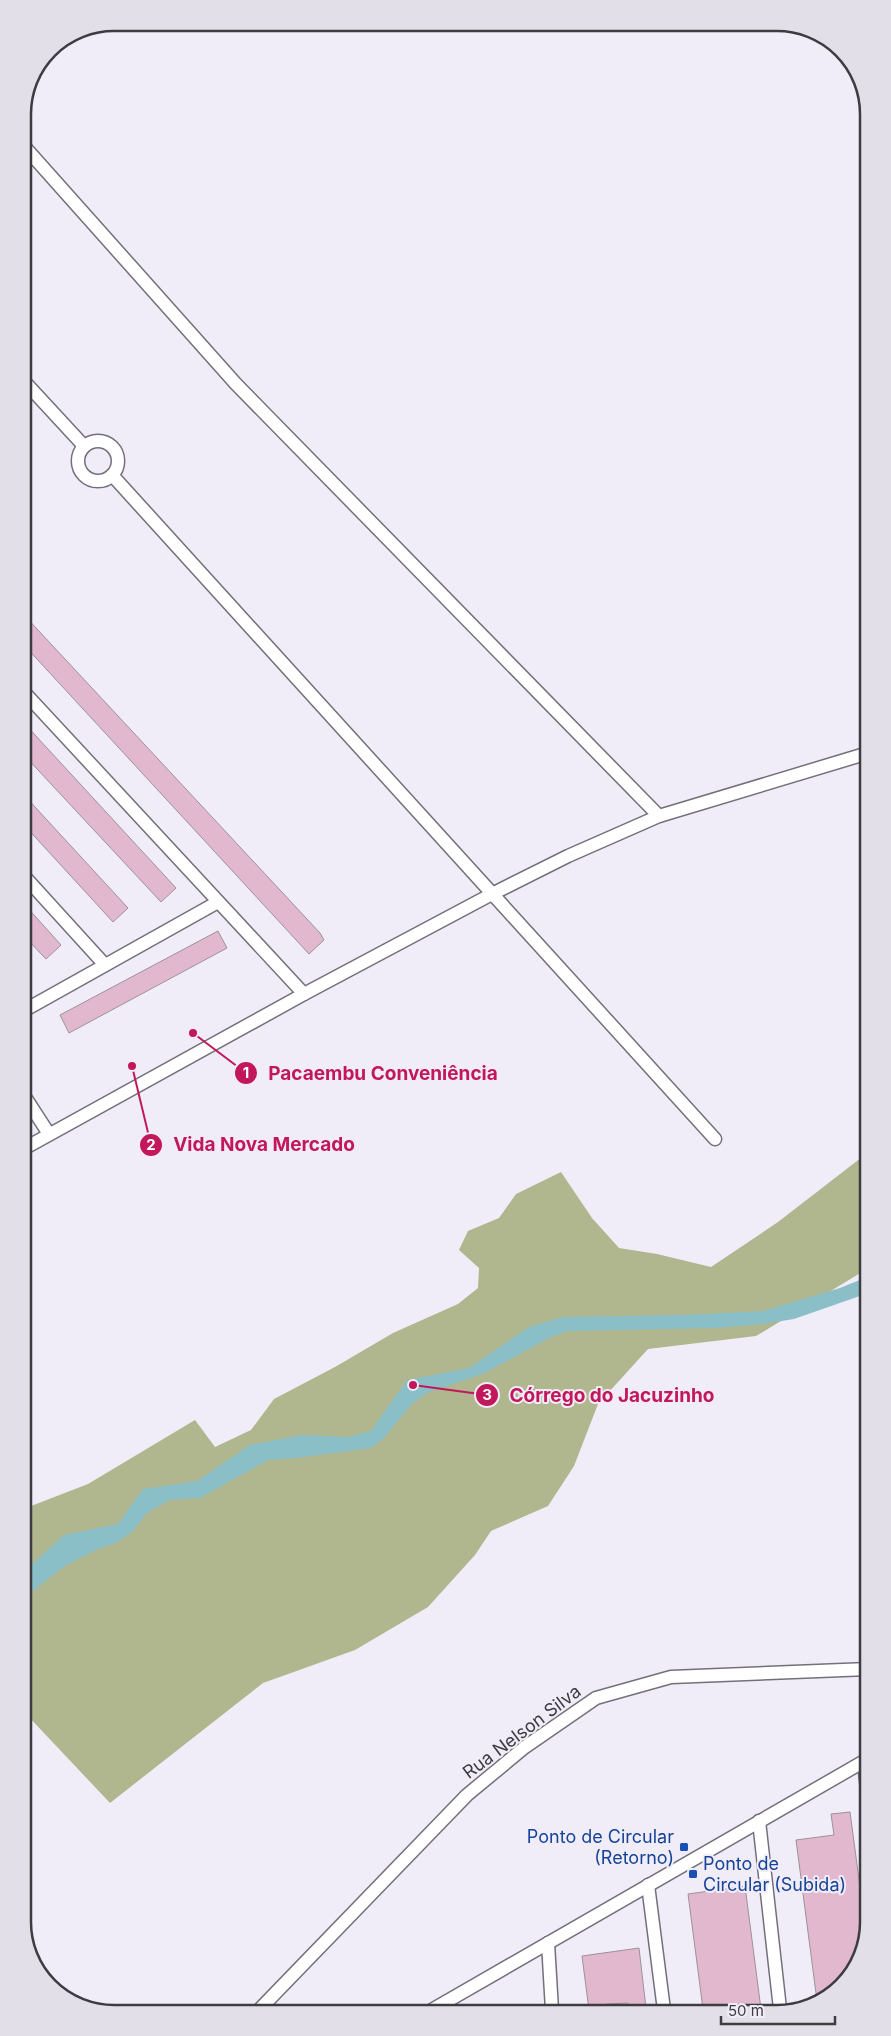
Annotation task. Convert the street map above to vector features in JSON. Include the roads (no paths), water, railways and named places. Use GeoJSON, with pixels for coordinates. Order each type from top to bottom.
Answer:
{"type":"FeatureCollection","features":[{"type":"Feature","properties":{"kind":"street"},"geometry":{"type":"LineString","coordinates":[[31,154],[236,384],[659,816]]}},
{"type":"Feature","properties":{"kind":"street"},"geometry":{"type":"LineString","coordinates":[[31,389],[84,446]]}},
{"type":"Feature","properties":{"kind":"street"},"geometry":{"type":"LineString","coordinates":[[96,440],[102,440],[113,446],[119,458],[116,470],[112,475],[101,481],[94,481],[83,475],[78,464],[80,451],[84,446],[96,440]]}},
{"type":"Feature","properties":{"kind":"street"},"geometry":{"type":"LineString","coordinates":[[112,475],[715,1139]]}},
{"type":"Feature","properties":{"kind":"street"},"geometry":{"type":"LineString","coordinates":[[31,700],[304,994]]}},
{"type":"Feature","properties":{"kind":"street"},"geometry":{"type":"LineString","coordinates":[[31,1144],[304,994],[492,894],[568,856],[659,816],[860,756]]}},
{"type":"Feature","properties":{"kind":"street"},"geometry":{"type":"LineString","coordinates":[[31,884],[105,965]]}},
{"type":"Feature","properties":{"kind":"street"},"geometry":{"type":"LineString","coordinates":[[31,1007],[218,902]]}},
{"type":"Feature","properties":{"kind":"street"},"geometry":{"type":"LineString","coordinates":[[31,1106],[49,1134]]}},
{"type":"Feature","properties":{"kind":"street","name":"Rua Nelson Silva"},"geometry":{"type":"LineString","coordinates":[[264,2005],[467,1795],[525,1747],[596,1698],[671,1677],[860,1669]]}},
{"type":"Feature","properties":{"kind":"street"},"geometry":{"type":"LineString","coordinates":[[443,2005],[860,1763]]}},
{"type":"Feature","properties":{"kind":"street"},"geometry":{"type":"LineString","coordinates":[[759,1821],[780,2005]]}},
{"type":"Feature","properties":{"kind":"street"},"geometry":{"type":"LineString","coordinates":[[648,1885],[663,2005]]}},
{"type":"Feature","properties":{"kind":"street"},"geometry":{"type":"LineString","coordinates":[[548,1943],[552,2005]]}},
{"type":"Feature","properties":{"kind":"water"},"geometry":{"type":"Polygon","coordinates":[[[860,1280],[860,1296],[794,1319],[718,1328],[568,1331],[551,1337],[485,1373],[427,1393],[412,1404],[382,1440],[371,1448],[268,1460],[200,1498],[170,1500],[147,1513],[133,1531],[118,1542],[96,1550],[63,1567],[31,1593],[31,1565],[64,1535],[118,1524],[143,1489],[197,1481],[250,1445],[302,1435],[348,1437],[371,1431],[407,1380],[469,1368],[529,1327],[563,1317],[680,1315],[763,1311],[840,1288],[860,1280]]]}},
{"type":"Feature","properties":{"kind":"place","name":"Pacaembu Conveniência"},"geometry":{"type":"Point","coordinates":[193,1033]}},
{"type":"Feature","properties":{"kind":"place","name":"Vida Nova Mercado"},"geometry":{"type":"Point","coordinates":[132,1066]}},
{"type":"Feature","properties":{"kind":"place","name":"Córrego do Jacuzinho"},"geometry":{"type":"Point","coordinates":[413,1385]}},
{"type":"Feature","properties":{"kind":"place","name":"Ponto de Circular (Retorno)"},"geometry":{"type":"Point","coordinates":[684,1847]}},
{"type":"Feature","properties":{"kind":"place","name":"Ponto de Circular (Subida)"},"geometry":{"type":"Point","coordinates":[693,1874]}}]}
